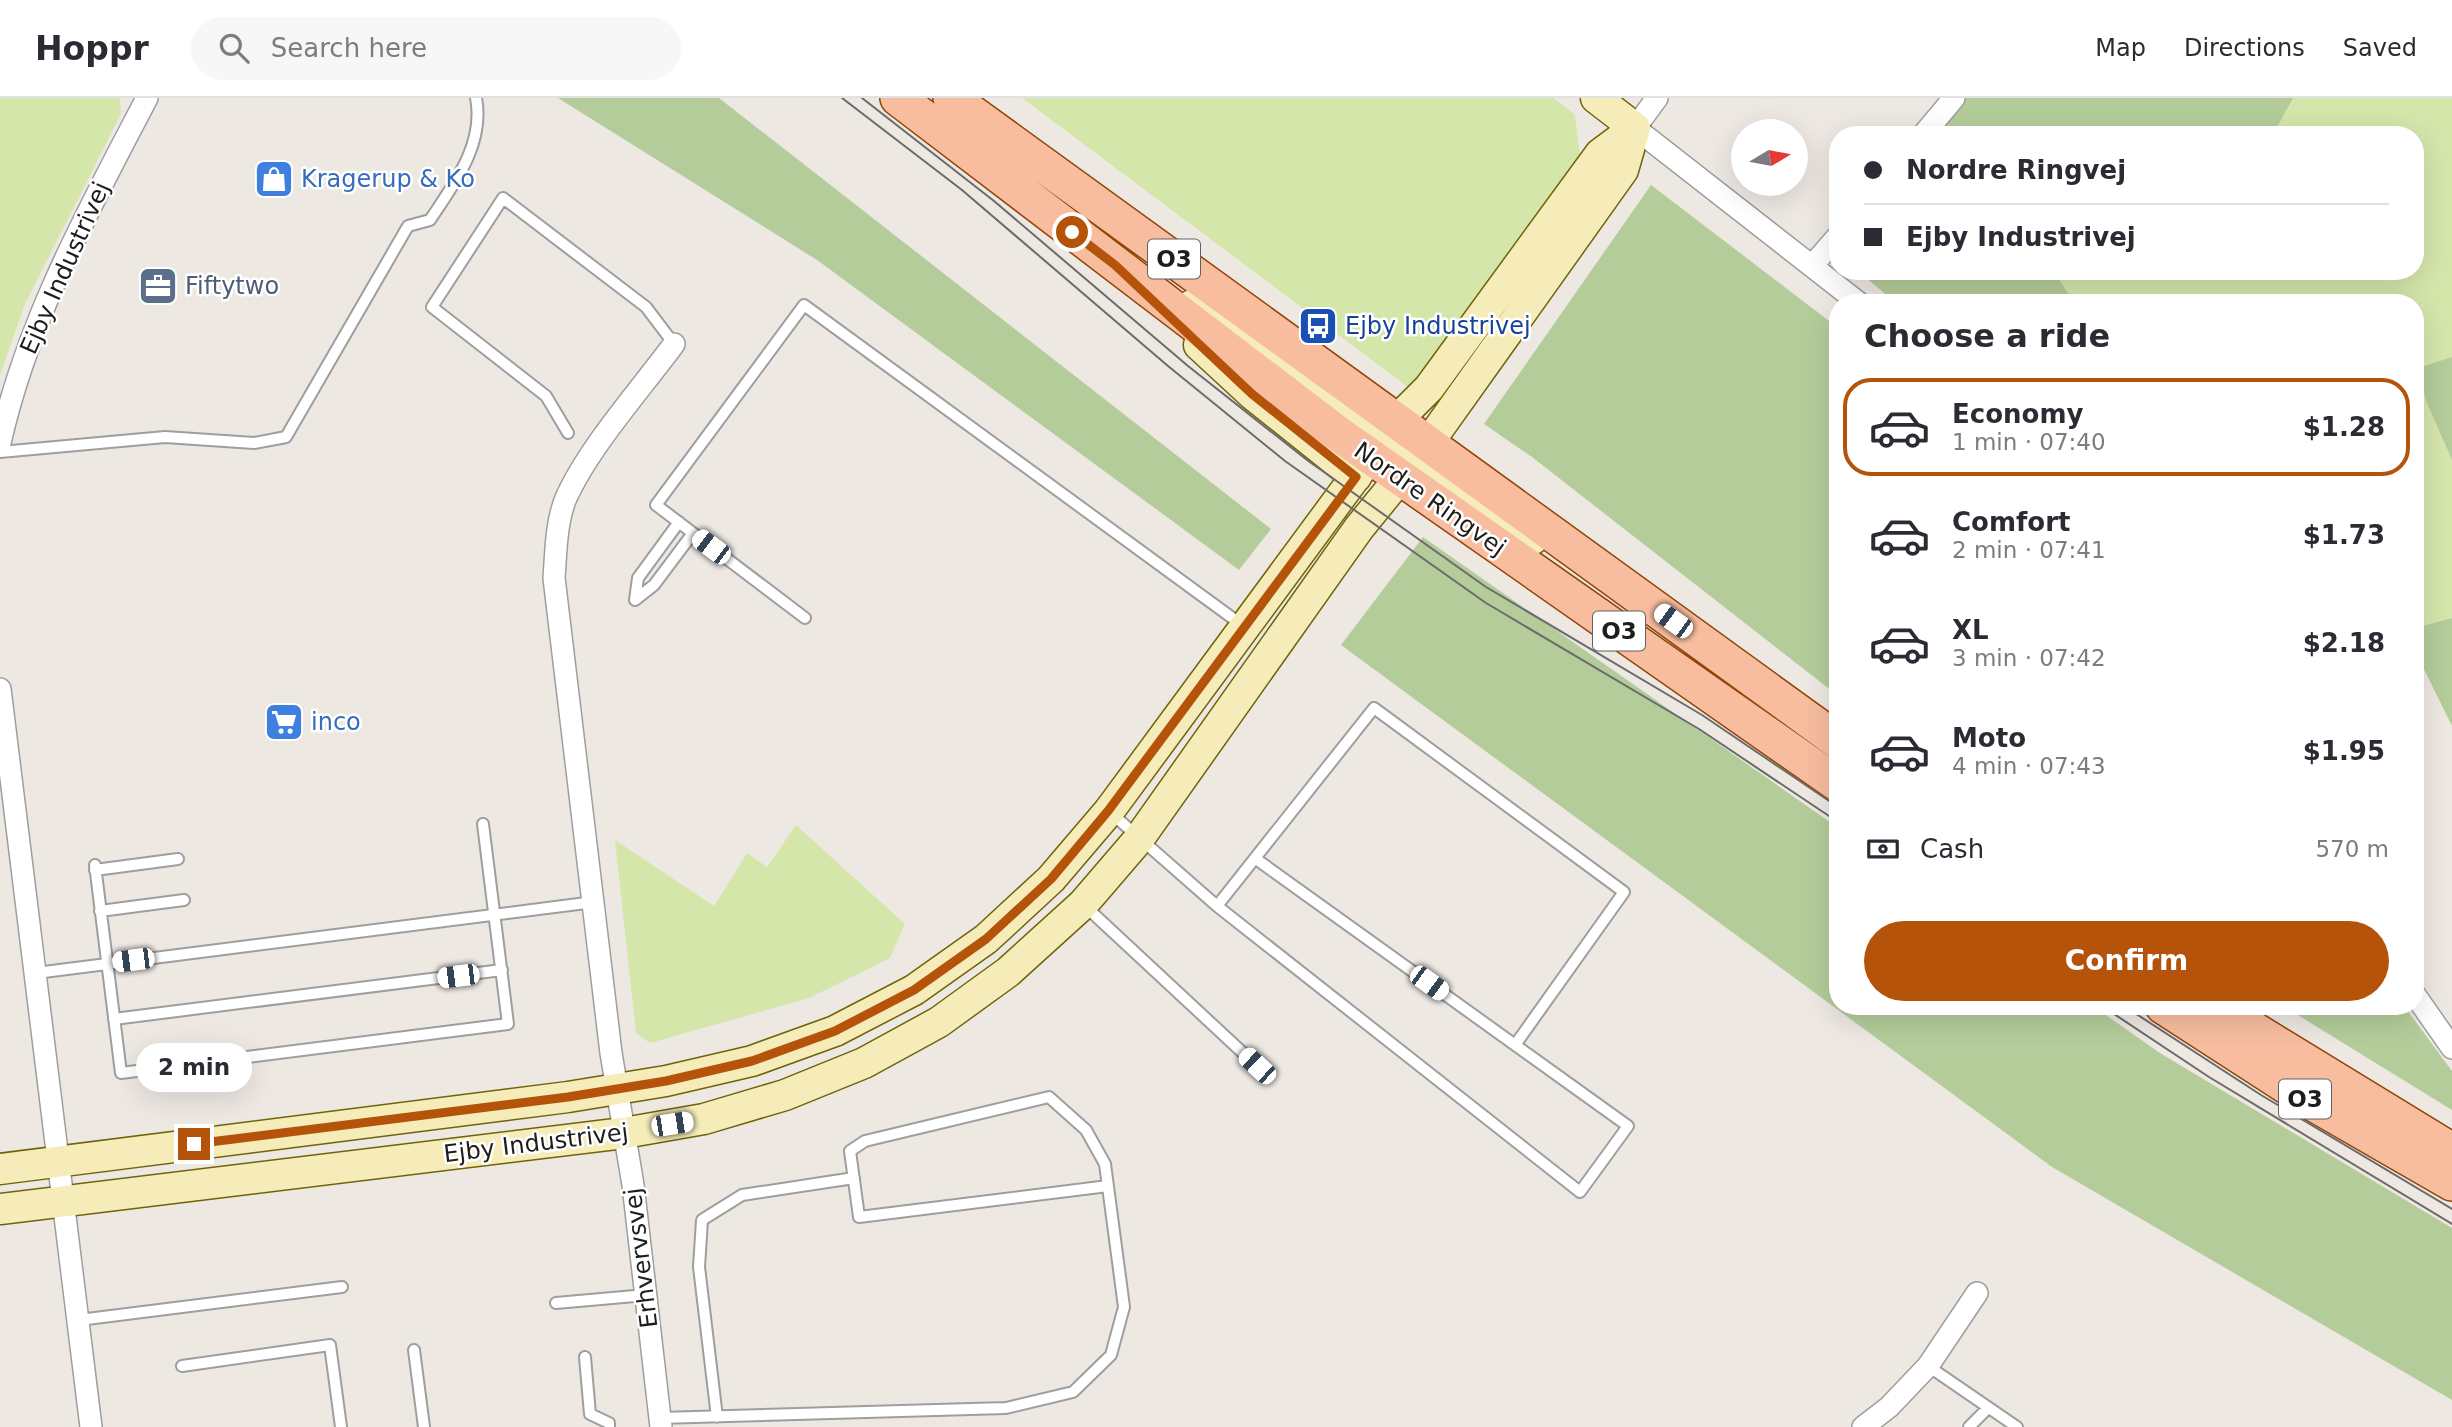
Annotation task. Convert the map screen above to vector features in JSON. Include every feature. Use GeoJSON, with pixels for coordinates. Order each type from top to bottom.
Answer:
{"type":"FeatureCollection","features":[{"type":"Feature","properties":{"kind":"main road","name":"Nordre Ringvej"},"geometry":{"type":"LineString","coordinates":[[898,98],[1115,265],[1377,448],[1414,460],[1673,621],[1829,734]]}},
{"type":"Feature","properties":{"kind":"main road","name":"Nordre Ringvej"},"geometry":{"type":"LineString","coordinates":[[951,98],[1377,448],[1414,460],[1433,502],[1829,778]]}},
{"type":"Feature","properties":{"kind":"main road","name":"O3"},"geometry":{"type":"LineString","coordinates":[[2177,1015],[2313,1103],[2452,1184]]}},
{"type":"Feature","properties":{"kind":"main road","name":"O3"},"geometry":{"type":"LineString","coordinates":[[2230,1015],[2452,1151]]}},
{"type":"Feature","properties":{"kind":"street","name":"Ejby Industrivej"},"geometry":{"type":"LineString","coordinates":[[0,443],[10,394],[36,326],[69,251],[147,98]]}},
{"type":"Feature","properties":{"kind":"street"},"geometry":{"type":"LineString","coordinates":[[1596,98],[1829,279]]}},
{"type":"Feature","properties":{"kind":"street"},"geometry":{"type":"LineString","coordinates":[[1635,128],[1657,98]]}},
{"type":"Feature","properties":{"kind":"street"},"geometry":{"type":"LineString","coordinates":[[1931,126],[1954,98]]}},
{"type":"Feature","properties":{"kind":"street","name":"Ejby Industrivej"},"geometry":{"type":"LineString","coordinates":[[0,1169],[616,1090],[752,1061],[835,1031],[914,990],[986,939],[1042,888],[1108,811],[1377,448],[1429,388],[1600,154],[1635,128]]}},
{"type":"Feature","properties":{"kind":"street","name":"Ejby Industrivej"},"geometry":{"type":"LineString","coordinates":[[0,1209],[624,1133],[704,1119],[786,1095],[864,1063],[939,1022],[1008,972],[1083,904],[1138,840],[1359,528],[1414,460],[1623,170],[1635,128]]}},
{"type":"Feature","properties":{"kind":"street"},"geometry":{"type":"LineString","coordinates":[[1812,266],[1829,246]]}},
{"type":"Feature","properties":{"kind":"street"},"geometry":{"type":"LineString","coordinates":[[1830,280],[1848,294]]}},
{"type":"Feature","properties":{"kind":"street","name":"Ejby Industrivej"},"geometry":{"type":"LineString","coordinates":[[616,1090],[554,578],[558,537],[566,499],[581,473],[674,344]]}},
{"type":"Feature","properties":{"kind":"street"},"geometry":{"type":"LineString","coordinates":[[0,689],[91,1427]]}},
{"type":"Feature","properties":{"kind":"street"},"geometry":{"type":"LineString","coordinates":[[2424,1008],[2452,1048]]}},
{"type":"Feature","properties":{"kind":"street","name":"Erhvervsvej"},"geometry":{"type":"LineString","coordinates":[[616,1090],[646,1294],[660,1423]]}},
{"type":"Feature","properties":{"kind":"street"},"geometry":{"type":"LineString","coordinates":[[1863,1427],[1889,1407],[1928,1366],[1976,1293]]}},
{"type":"Feature","properties":{"kind":"lane"},"geometry":{"type":"LineString","coordinates":[[0,452],[165,437],[254,443],[286,437],[408,226],[430,220],[465,169],[480,117],[476,98]]}},
{"type":"Feature","properties":{"kind":"lane"},"geometry":{"type":"LineString","coordinates":[[568,433],[546,396],[432,307],[503,198],[646,307],[674,344]]}},
{"type":"Feature","properties":{"kind":"lane"},"geometry":{"type":"LineString","coordinates":[[805,618],[656,505],[804,305],[1245,627]]}},
{"type":"Feature","properties":{"kind":"lane"},"geometry":{"type":"LineString","coordinates":[[679,522],[638,578],[635,600],[654,584],[693,533]]}},
{"type":"Feature","properties":{"kind":"lane"},"geometry":{"type":"LineString","coordinates":[[1217,906],[1374,708],[1624,892],[1516,1045]]}},
{"type":"Feature","properties":{"kind":"lane"},"geometry":{"type":"LineString","coordinates":[[1108,811],[1138,840],[1217,906],[1580,1192],[1628,1126],[1256,859]]}},
{"type":"Feature","properties":{"kind":"lane"},"geometry":{"type":"LineString","coordinates":[[178,859],[95,867],[121,1073],[509,1024],[484,824]]}},
{"type":"Feature","properties":{"kind":"lane"},"geometry":{"type":"LineString","coordinates":[[100,911],[184,900]]}},
{"type":"Feature","properties":{"kind":"lane"},"geometry":{"type":"LineString","coordinates":[[36,973],[593,902]]}},
{"type":"Feature","properties":{"kind":"lane"},"geometry":{"type":"LineString","coordinates":[[1083,904],[1257,1066]]}},
{"type":"Feature","properties":{"kind":"lane"},"geometry":{"type":"LineString","coordinates":[[114,1019],[502,970]]}},
{"type":"Feature","properties":{"kind":"lane"},"geometry":{"type":"LineString","coordinates":[[660,1423],[716,1417],[1006,1408],[1073,1392],[1111,1355],[1124,1307],[1108,1186],[1105,1164],[1086,1130],[1049,1097],[865,1141],[850,1151],[859,1217],[1108,1186]]}},
{"type":"Feature","properties":{"kind":"lane"},"geometry":{"type":"LineString","coordinates":[[716,1417],[699,1267],[702,1220],[743,1195],[854,1178]]}},
{"type":"Feature","properties":{"kind":"lane"},"geometry":{"type":"LineString","coordinates":[[79,1320],[342,1287]]}},
{"type":"Feature","properties":{"kind":"lane"},"geometry":{"type":"LineString","coordinates":[[556,1303],[646,1294]]}},
{"type":"Feature","properties":{"kind":"lane"},"geometry":{"type":"LineString","coordinates":[[182,1366],[330,1345],[341,1427]]}},
{"type":"Feature","properties":{"kind":"lane"},"geometry":{"type":"LineString","coordinates":[[414,1350],[424,1427]]}},
{"type":"Feature","properties":{"kind":"lane"},"geometry":{"type":"LineString","coordinates":[[584,1357],[590,1414],[609,1423],[609,1427]]}},
{"type":"Feature","properties":{"kind":"lane"},"geometry":{"type":"LineString","coordinates":[[1928,1366],[2017,1427]]}},
{"type":"Feature","properties":{"kind":"lane"},"geometry":{"type":"LineString","coordinates":[[1969,1427],[1988,1408]]}},
{"type":"Feature","properties":{"kind":"green space"},"geometry":{"type":"Polygon","coordinates":[[[0,98],[120,98],[121,114],[25,304],[0,375],[0,98]]]}},
{"type":"Feature","properties":{"kind":"green space"},"geometry":{"type":"Polygon","coordinates":[[[558,98],[719,98],[1271,529],[1239,570],[817,260],[558,98]]]}},
{"type":"Feature","properties":{"kind":"green space"},"geometry":{"type":"Polygon","coordinates":[[[1022,98],[1554,98],[1575,115],[1580,154],[1412,390],[1022,98]]]}},
{"type":"Feature","properties":{"kind":"green space"},"geometry":{"type":"Polygon","coordinates":[[[1963,98],[2293,98],[2278,126],[1940,126],[1963,98]]]}},
{"type":"Feature","properties":{"kind":"green space"},"geometry":{"type":"Polygon","coordinates":[[[2293,98],[2452,98],[2452,357],[2424,366],[2424,294],[2068,294],[2060,280],[2424,280],[2424,126],[2278,126],[2293,98]]]}},
{"type":"Feature","properties":{"kind":"green space"},"geometry":{"type":"Polygon","coordinates":[[[1651,185],[1829,321],[1829,689],[1532,457],[1484,424],[1651,185]]]}},
{"type":"Feature","properties":{"kind":"green space"},"geometry":{"type":"Polygon","coordinates":[[[1869,280],[2060,280],[2068,294],[1885,294],[1869,280]]]}},
{"type":"Feature","properties":{"kind":"green space"},"geometry":{"type":"Polygon","coordinates":[[[2452,357],[2452,460],[2426,401],[2424,366],[2452,357]]]}},
{"type":"Feature","properties":{"kind":"green space"},"geometry":{"type":"Polygon","coordinates":[[[2424,393],[2452,460],[2452,618],[2424,626],[2424,393]]]}},
{"type":"Feature","properties":{"kind":"green space"},"geometry":{"type":"Polygon","coordinates":[[[1423,537],[1829,821],[1829,1003],[1341,645],[1423,537]]]}},
{"type":"Feature","properties":{"kind":"green space"},"geometry":{"type":"Polygon","coordinates":[[[2452,618],[2452,726],[2424,669],[2424,626],[2452,618]]]}},
{"type":"Feature","properties":{"kind":"green space"},"geometry":{"type":"Polygon","coordinates":[[[796,825],[905,924],[890,958],[809,998],[650,1043],[636,1033],[615,840],[714,906],[747,853],[767,867],[796,825]]]}},
{"type":"Feature","properties":{"kind":"green space"},"geometry":{"type":"Polygon","coordinates":[[[1845,1015],[2106,1015],[2160,1053],[2452,1228],[2452,1400],[2052,1167],[1845,1015]]]}},
{"type":"Feature","properties":{"kind":"green space"},"geometry":{"type":"Polygon","coordinates":[[[2298,1015],[2411,1015],[2452,1071],[2452,1110],[2298,1015]]]}},
{"type":"Feature","properties":{"kind":"tram line"},"geometry":{"type":"LineString","coordinates":[[842,98],[962,190],[1168,366],[1285,461],[1486,603],[1699,729],[1829,816]]}},
{"type":"Feature","properties":{"kind":"tram line"},"geometry":{"type":"LineString","coordinates":[[862,98],[994,201],[1188,366],[1307,460],[1486,587],[1702,715],[1829,801]]}},
{"type":"Feature","properties":{"kind":"tram line"},"geometry":{"type":"LineString","coordinates":[[2116,1015],[2209,1077],[2452,1224]]}},
{"type":"Feature","properties":{"kind":"tram line"},"geometry":{"type":"LineString","coordinates":[[2138,1015],[2261,1095],[2452,1209]]}},
{"type":"Feature","properties":{"kind":"place","name":"Kragerup & Ko"},"geometry":{"type":"Point","coordinates":[274,179]}},
{"type":"Feature","properties":{"kind":"place","name":"Fiftytwo"},"geometry":{"type":"Point","coordinates":[158,286]}},
{"type":"Feature","properties":{"kind":"place","name":"Ejby Industrivej"},"geometry":{"type":"Point","coordinates":[1318,326]}},
{"type":"Feature","properties":{"kind":"place","name":"inco"},"geometry":{"type":"Point","coordinates":[284,722]}},
{"type":"Feature","properties":{"kind":"route"},"geometry":{"type":"LineString","coordinates":[[194,1144],[616,1090],[752,1061],[835,1031],[914,990],[986,939],[1051,879],[1108,811],[1356,477],[1252,394],[1115,265],[1072,232]]}}]}
